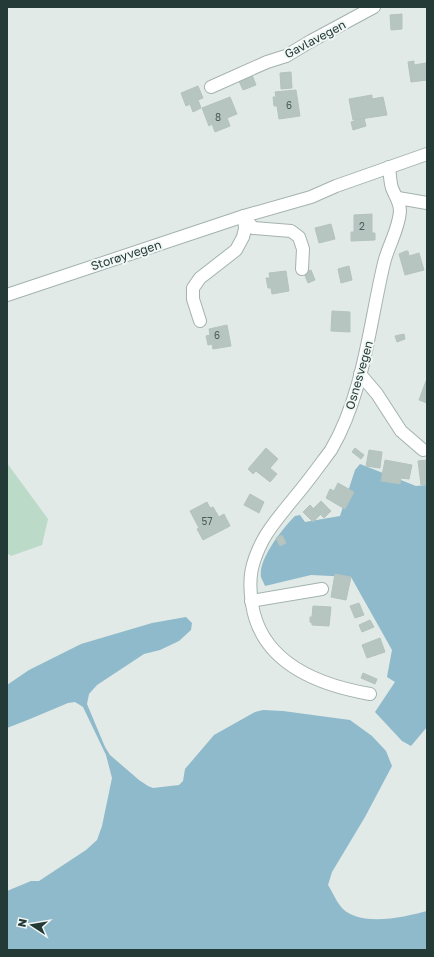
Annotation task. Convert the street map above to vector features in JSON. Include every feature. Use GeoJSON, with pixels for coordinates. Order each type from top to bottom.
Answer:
{"type":"FeatureCollection","features":[{"type":"Feature","properties":{"kind":"street","name":"Gavlavegen"},"geometry":{"type":"LineString","coordinates":[[211,87],[267,62],[286,56],[374,7]]}},
{"type":"Feature","properties":{"kind":"street"},"geometry":{"type":"LineString","coordinates":[[389,167],[427,154]]}},
{"type":"Feature","properties":{"kind":"street","name":"Osnesvegen"},"geometry":{"type":"LineString","coordinates":[[370,694],[357,692],[324,682],[291,666],[277,655],[259,629],[253,612],[249,582],[251,569],[261,544],[274,524],[331,450],[338,438],[349,411],[368,347],[384,262],[398,221],[400,210],[398,198],[392,188],[389,167]]}},
{"type":"Feature","properties":{"kind":"street","name":"Storøyvegen"},"geometry":{"type":"LineString","coordinates":[[7,295],[244,216],[311,198],[336,186],[389,167]]}},
{"type":"Feature","properties":{"kind":"street"},"geometry":{"type":"LineString","coordinates":[[398,198],[427,203]]}},
{"type":"Feature","properties":{"kind":"street"},"geometry":{"type":"LineString","coordinates":[[244,216],[253,228],[291,231],[299,237],[303,249],[302,269]]}},
{"type":"Feature","properties":{"kind":"street"},"geometry":{"type":"LineString","coordinates":[[200,321],[193,299],[192,288],[200,278],[236,250],[244,233],[244,216]]}},
{"type":"Feature","properties":{"kind":"street"},"geometry":{"type":"LineString","coordinates":[[360,374],[377,394],[401,431],[423,450]]}},
{"type":"Feature","properties":{"kind":"street"},"geometry":{"type":"LineString","coordinates":[[251,601],[322,589]]}},
{"type":"Feature","properties":{"kind":"green space"},"geometry":{"type":"Polygon","coordinates":[[[7,463],[48,519],[42,545],[11,556],[7,553],[7,463]]]}},
{"type":"Feature","properties":{"kind":"water"},"geometry":{"type":"Polygon","coordinates":[[[360,464],[416,486],[427,485],[427,727],[411,746],[402,741],[375,712],[395,682],[387,677],[392,650],[351,577],[311,575],[265,586],[261,577],[263,562],[272,544],[295,516],[300,515],[305,522],[340,516],[355,470],[360,464]]]}},
{"type":"Feature","properties":{"kind":"water"},"geometry":{"type":"Polygon","coordinates":[[[186,617],[192,623],[191,630],[179,641],[160,650],[144,654],[97,685],[89,694],[87,704],[105,747],[110,755],[148,786],[153,788],[179,785],[183,781],[185,769],[214,735],[255,712],[263,710],[283,711],[350,720],[372,736],[386,751],[392,766],[365,817],[332,872],[328,885],[343,909],[361,918],[396,918],[427,911],[427,950],[7,950],[7,891],[31,881],[39,881],[86,850],[97,840],[102,826],[112,778],[106,755],[83,707],[75,702],[68,703],[7,728],[7,685],[29,670],[81,644],[152,623],[186,617]]]}},
{"type":"Feature","properties":{"kind":"building"},"geometry":{"type":"Polygon","coordinates":[[[402,14],[402,29],[391,30],[390,15],[402,14]]]}},
{"type":"Feature","properties":{"kind":"building"},"geometry":{"type":"Polygon","coordinates":[[[414,61],[414,65],[426,63],[427,80],[411,82],[408,62],[414,61]]]}},
{"type":"Feature","properties":{"kind":"building"},"geometry":{"type":"Polygon","coordinates":[[[291,72],[292,88],[281,89],[280,73],[291,72]]]}},
{"type":"Feature","properties":{"kind":"building"},"geometry":{"type":"Polygon","coordinates":[[[252,75],[256,85],[243,90],[239,81],[252,75]]]}},
{"type":"Feature","properties":{"kind":"building"},"geometry":{"type":"Polygon","coordinates":[[[198,86],[203,98],[198,100],[201,108],[193,112],[190,104],[186,106],[181,93],[198,86]]]}},
{"type":"Feature","properties":{"kind":"building"},"geometry":{"type":"Polygon","coordinates":[[[296,90],[300,116],[279,119],[277,106],[274,106],[273,97],[276,97],[275,92],[296,90]]]}},
{"type":"Feature","properties":{"kind":"building"},"geometry":{"type":"Polygon","coordinates":[[[372,95],[372,99],[383,97],[387,115],[353,120],[349,99],[372,95]]]}},
{"type":"Feature","properties":{"kind":"building"},"geometry":{"type":"Polygon","coordinates":[[[230,97],[237,114],[227,118],[230,126],[215,132],[212,124],[209,126],[202,108],[230,97]]]}},
{"type":"Feature","properties":{"kind":"building"},"geometry":{"type":"Polygon","coordinates":[[[364,118],[366,126],[353,130],[351,122],[364,118]]]}},
{"type":"Feature","properties":{"kind":"building"},"geometry":{"type":"Polygon","coordinates":[[[372,214],[372,233],[375,233],[375,240],[351,241],[351,232],[354,232],[354,215],[372,214]]]}},
{"type":"Feature","properties":{"kind":"building"},"geometry":{"type":"Polygon","coordinates":[[[331,224],[335,239],[319,243],[315,228],[331,224]]]}},
{"type":"Feature","properties":{"kind":"building"},"geometry":{"type":"Polygon","coordinates":[[[408,251],[409,256],[419,253],[424,270],[405,275],[399,254],[408,251]]]}},
{"type":"Feature","properties":{"kind":"building"},"geometry":{"type":"Polygon","coordinates":[[[349,266],[352,280],[341,283],[338,269],[349,266]]]}},
{"type":"Feature","properties":{"kind":"building"},"geometry":{"type":"Polygon","coordinates":[[[311,270],[315,280],[308,283],[304,273],[311,270]]]}},
{"type":"Feature","properties":{"kind":"building"},"geometry":{"type":"Polygon","coordinates":[[[286,271],[289,291],[272,294],[271,288],[268,288],[266,278],[270,278],[269,273],[286,271]]]}},
{"type":"Feature","properties":{"kind":"building"},"geometry":{"type":"Polygon","coordinates":[[[332,311],[350,312],[350,332],[331,331],[332,311]]]}},
{"type":"Feature","properties":{"kind":"building"},"geometry":{"type":"Polygon","coordinates":[[[227,325],[231,346],[213,349],[212,344],[208,345],[206,336],[210,335],[209,329],[227,325]]]}},
{"type":"Feature","properties":{"kind":"building"},"geometry":{"type":"Polygon","coordinates":[[[404,334],[405,339],[397,342],[395,336],[404,334]]]}},
{"type":"Feature","properties":{"kind":"building"},"geometry":{"type":"Polygon","coordinates":[[[426,381],[427,382],[427,403],[419,400],[426,381]]]}},
{"type":"Feature","properties":{"kind":"building"},"geometry":{"type":"Polygon","coordinates":[[[266,448],[278,459],[270,468],[277,474],[270,482],[256,471],[253,474],[248,469],[266,448]]]}},
{"type":"Feature","properties":{"kind":"building"},"geometry":{"type":"Polygon","coordinates":[[[355,448],[364,455],[361,459],[352,452],[355,448]]]}},
{"type":"Feature","properties":{"kind":"building"},"geometry":{"type":"Polygon","coordinates":[[[369,450],[382,452],[380,468],[366,466],[369,450]]]}},
{"type":"Feature","properties":{"kind":"building"},"geometry":{"type":"Polygon","coordinates":[[[385,460],[412,465],[409,479],[401,478],[400,484],[381,481],[385,460]]]}},
{"type":"Feature","properties":{"kind":"building"},"geometry":{"type":"Polygon","coordinates":[[[427,460],[427,484],[421,485],[418,461],[427,460]]]}},
{"type":"Feature","properties":{"kind":"building"},"geometry":{"type":"Polygon","coordinates":[[[338,483],[354,492],[345,509],[326,498],[330,489],[334,491],[338,483]]]}},
{"type":"Feature","properties":{"kind":"building"},"geometry":{"type":"Polygon","coordinates":[[[250,494],[264,502],[259,513],[244,505],[250,494]]]}},
{"type":"Feature","properties":{"kind":"building"},"geometry":{"type":"Polygon","coordinates":[[[321,501],[331,511],[324,518],[314,508],[321,501]]]}},
{"type":"Feature","properties":{"kind":"building"},"geometry":{"type":"Polygon","coordinates":[[[207,502],[210,508],[213,507],[219,517],[224,514],[230,526],[203,540],[197,529],[199,528],[190,511],[207,502]]]}},
{"type":"Feature","properties":{"kind":"building"},"geometry":{"type":"Polygon","coordinates":[[[310,505],[320,515],[313,522],[303,512],[310,505]]]}},
{"type":"Feature","properties":{"kind":"building"},"geometry":{"type":"Polygon","coordinates":[[[282,535],[286,543],[280,546],[276,538],[282,535]]]}},
{"type":"Feature","properties":{"kind":"building"},"geometry":{"type":"Polygon","coordinates":[[[335,574],[351,577],[346,600],[331,597],[335,574]]]}},
{"type":"Feature","properties":{"kind":"building"},"geometry":{"type":"Polygon","coordinates":[[[359,603],[364,615],[355,618],[350,606],[359,603]]]}},
{"type":"Feature","properties":{"kind":"building"},"geometry":{"type":"Polygon","coordinates":[[[313,606],[331,607],[329,626],[312,625],[310,622],[310,617],[312,617],[313,606]]]}},
{"type":"Feature","properties":{"kind":"building"},"geometry":{"type":"Polygon","coordinates":[[[370,620],[374,627],[362,632],[359,625],[370,620]]]}},
{"type":"Feature","properties":{"kind":"building"},"geometry":{"type":"Polygon","coordinates":[[[380,638],[385,652],[367,658],[362,645],[380,638]]]}},
{"type":"Feature","properties":{"kind":"building"},"geometry":{"type":"Polygon","coordinates":[[[363,673],[377,679],[375,684],[361,678],[363,673]]]}}]}
